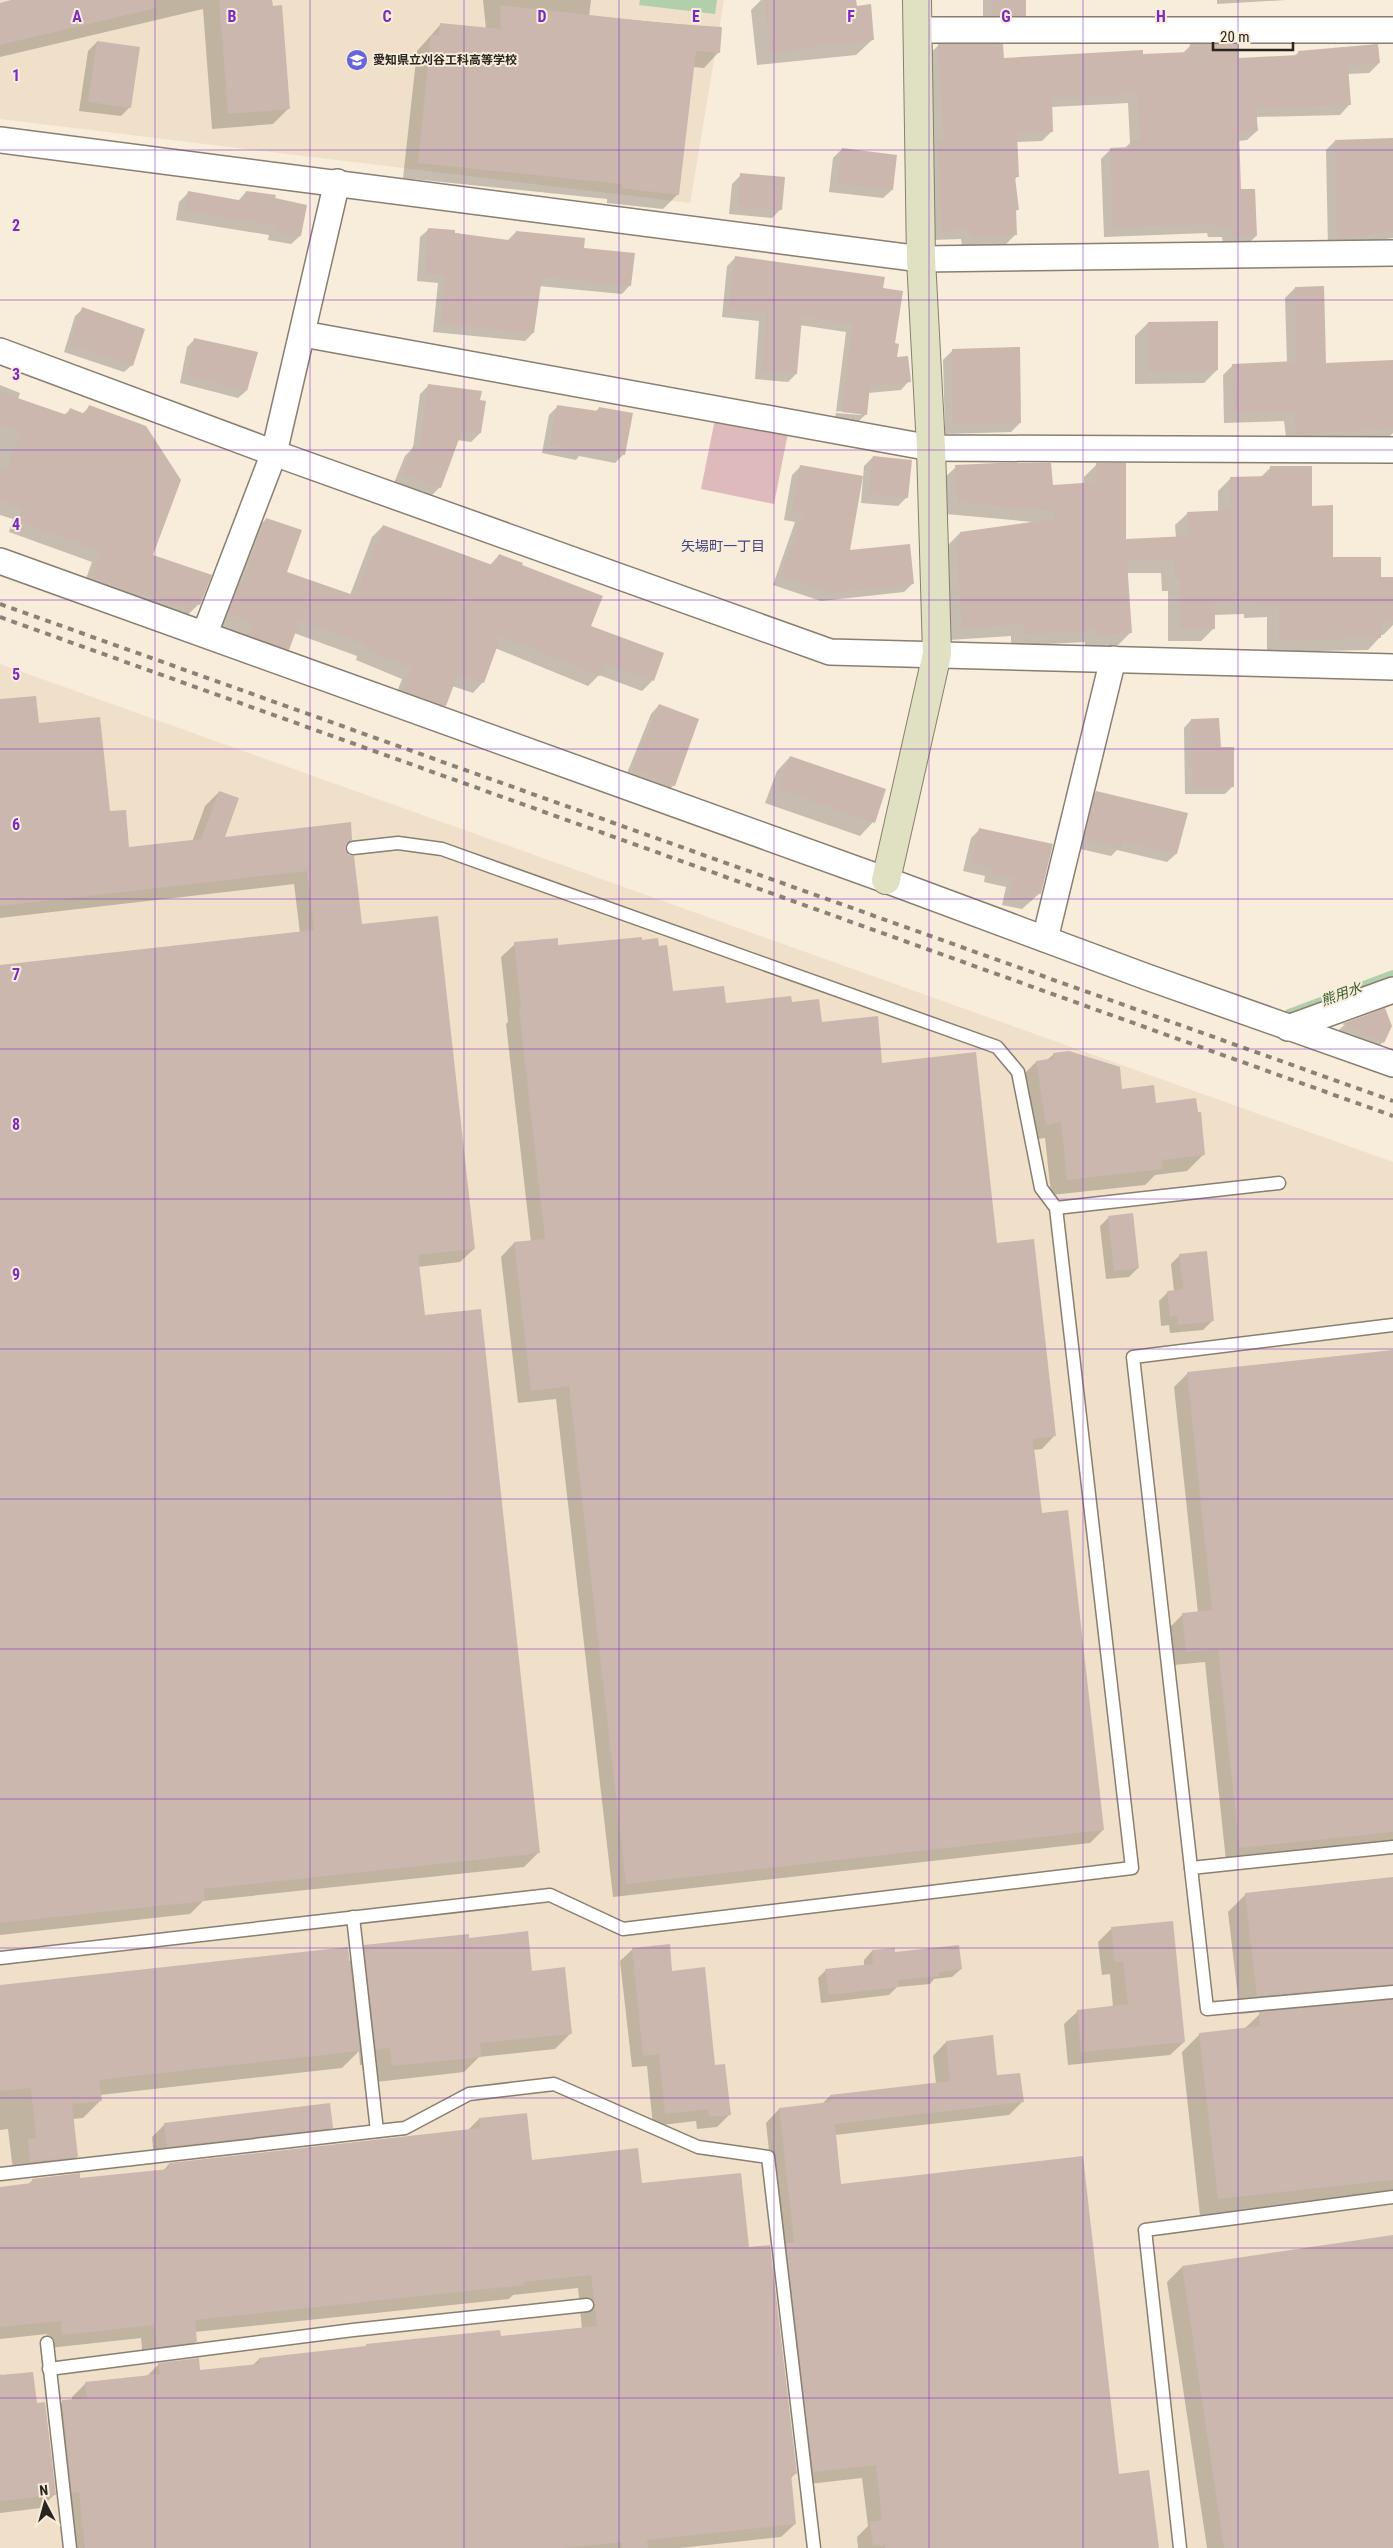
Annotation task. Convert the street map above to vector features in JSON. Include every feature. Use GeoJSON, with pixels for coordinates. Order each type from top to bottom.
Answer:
{"type":"FeatureCollection","features":[{"type":"Feature","properties":{"kind":"street"},"geometry":{"type":"LineString","coordinates":[[886,880],[937,654],[931,448],[921,259],[917,0]]}},
{"type":"Feature","properties":{"kind":"street"},"geometry":{"type":"LineString","coordinates":[[918,30],[1393,30]]}},
{"type":"Feature","properties":{"kind":"street"},"geometry":{"type":"LineString","coordinates":[[0,140],[338,182],[921,259],[1393,253]]}},
{"type":"Feature","properties":{"kind":"street"},"geometry":{"type":"LineString","coordinates":[[204,633],[274,453],[338,182]]}},
{"type":"Feature","properties":{"kind":"street"},"geometry":{"type":"LineString","coordinates":[[303,334],[931,448],[1393,450]]}},
{"type":"Feature","properties":{"kind":"street"},"geometry":{"type":"LineString","coordinates":[[0,351],[274,453],[830,652],[1393,666]]}},
{"type":"Feature","properties":{"kind":"street"},"geometry":{"type":"LineString","coordinates":[[0,560],[886,880],[1288,1028],[1393,1064]]}},
{"type":"Feature","properties":{"kind":"street"},"geometry":{"type":"LineString","coordinates":[[1045,939],[1113,659]]}},
{"type":"Feature","properties":{"kind":"street"},"geometry":{"type":"LineString","coordinates":[[1288,1028],[1393,990]]}},
{"type":"Feature","properties":{"kind":"lane"},"geometry":{"type":"LineString","coordinates":[[0,1958],[550,1895],[623,1928],[1132,1868],[1056,1208],[1041,1188],[1018,1072],[997,1047],[442,849],[398,843],[353,848]]}},
{"type":"Feature","properties":{"kind":"lane"},"geometry":{"type":"LineString","coordinates":[[1056,1208],[1279,1183]]}},
{"type":"Feature","properties":{"kind":"lane"},"geometry":{"type":"LineString","coordinates":[[1393,1325],[1133,1357],[1207,2009],[1393,1992]]}},
{"type":"Feature","properties":{"kind":"lane"},"geometry":{"type":"LineString","coordinates":[[1191,1868],[1393,1847]]}},
{"type":"Feature","properties":{"kind":"lane"},"geometry":{"type":"LineString","coordinates":[[353,1917],[377,2131]]}},
{"type":"Feature","properties":{"kind":"lane"},"geometry":{"type":"LineString","coordinates":[[0,2174],[405,2128],[469,2094],[554,2084],[698,2147],[768,2157],[814,2548]]}},
{"type":"Feature","properties":{"kind":"lane"},"geometry":{"type":"LineString","coordinates":[[1180,2548],[1145,2230],[1393,2197]]}},
{"type":"Feature","properties":{"kind":"lane"},"geometry":{"type":"LineString","coordinates":[[50,2370],[353,2330],[588,2305]]}},
{"type":"Feature","properties":{"kind":"lane"},"geometry":{"type":"LineString","coordinates":[[47,2343],[70,2548]]}},
{"type":"Feature","properties":{"kind":"shaded area","name":"愛知県立刈谷工科高等学校"},"geometry":{"type":"Polygon","coordinates":[[[0,0],[724,0],[690,203],[0,119],[0,0]]]}},
{"type":"Feature","properties":{"kind":"shaded area"},"geometry":{"type":"Polygon","coordinates":[[[640,0],[717,0],[715,14],[639,5],[640,0]]]}},
{"type":"Feature","properties":{"kind":"shaded area"},"geometry":{"type":"Polygon","coordinates":[[[715,419],[788,433],[774,504],[701,489],[715,419]]]}},
{"type":"Feature","properties":{"kind":"shaded area"},"geometry":{"type":"Polygon","coordinates":[[[0,664],[1393,1162],[1393,2548],[0,2548],[0,664]]]}},
{"type":"Feature","properties":{"kind":"building"},"geometry":{"type":"Polygon","coordinates":[[[11,0],[155,0],[156,8],[0,45],[0,3],[11,0]]]}},
{"type":"Feature","properties":{"kind":"building"},"geometry":{"type":"Polygon","coordinates":[[[219,0],[272,0],[273,6],[282,5],[290,109],[228,114],[219,0]]]}},
{"type":"Feature","properties":{"kind":"building"},"geometry":{"type":"Polygon","coordinates":[[[765,0],[856,0],[857,6],[871,4],[874,40],[770,52],[765,0]]]}},
{"type":"Feature","properties":{"kind":"building"},"geometry":{"type":"Polygon","coordinates":[[[992,0],[1026,0],[1026,16],[992,16],[992,0]]]}},
{"type":"Feature","properties":{"kind":"building"},"geometry":{"type":"Polygon","coordinates":[[[500,5],[662,23],[722,27],[720,53],[696,51],[679,195],[621,188],[622,184],[418,163],[431,35],[439,36],[440,23],[501,29],[500,5]]]}},
{"type":"Feature","properties":{"kind":"building"},"geometry":{"type":"Polygon","coordinates":[[[97,41],[140,47],[131,108],[88,102],[97,41]]]}},
{"type":"Feature","properties":{"kind":"building"},"geometry":{"type":"Polygon","coordinates":[[[938,44],[1003,44],[1004,58],[1143,50],[1143,54],[1190,52],[1190,44],[1239,44],[1239,58],[1298,55],[1298,51],[1378,44],[1380,63],[1348,66],[1351,105],[1256,108],[1258,131],[1239,132],[1241,189],[1255,189],[1257,236],[1232,237],[1232,227],[1217,228],[1217,224],[1113,227],[1110,148],[1131,147],[1131,140],[1140,140],[1137,94],[1052,98],[1053,132],[1017,133],[1019,177],[1015,177],[1019,210],[1016,210],[1017,235],[971,237],[971,230],[942,231],[938,141],[944,141],[938,44]]]}},
{"type":"Feature","properties":{"kind":"building"},"geometry":{"type":"Polygon","coordinates":[[[1393,138],[1393,231],[1337,239],[1335,140],[1393,138]]]}},
{"type":"Feature","properties":{"kind":"building"},"geometry":{"type":"Polygon","coordinates":[[[842,148],[897,155],[893,190],[837,183],[842,148]]]}},
{"type":"Feature","properties":{"kind":"building"},"geometry":{"type":"Polygon","coordinates":[[[740,173],[785,177],[782,210],[738,206],[740,173]]]}},
{"type":"Feature","properties":{"kind":"building"},"geometry":{"type":"Polygon","coordinates":[[[188,191],[244,201],[246,191],[276,195],[275,198],[307,205],[301,236],[276,232],[277,226],[184,211],[188,191]]]}},
{"type":"Feature","properties":{"kind":"building"},"geometry":{"type":"Polygon","coordinates":[[[428,228],[455,230],[455,233],[515,241],[516,231],[585,238],[584,248],[635,253],[631,286],[542,277],[534,333],[441,324],[446,275],[425,273],[428,228]]]}},
{"type":"Feature","properties":{"kind":"building"},"geometry":{"type":"Polygon","coordinates":[[[735,256],[885,277],[883,288],[903,291],[895,343],[899,344],[897,357],[908,356],[911,382],[870,386],[867,415],[842,412],[853,324],[802,317],[797,374],[762,371],[767,313],[729,310],[735,256]]]}},
{"type":"Feature","properties":{"kind":"building"},"geometry":{"type":"Polygon","coordinates":[[[1324,286],[1326,363],[1393,360],[1393,429],[1296,434],[1294,412],[1234,413],[1232,364],[1297,361],[1295,287],[1324,286]]]}},
{"type":"Feature","properties":{"kind":"building"},"geometry":{"type":"Polygon","coordinates":[[[82,307],[145,329],[133,366],[70,345],[82,307]]]}},
{"type":"Feature","properties":{"kind":"building"},"geometry":{"type":"Polygon","coordinates":[[[1218,321],[1218,370],[1148,371],[1148,322],[1218,321]]]}},
{"type":"Feature","properties":{"kind":"building"},"geometry":{"type":"Polygon","coordinates":[[[194,338],[258,352],[247,391],[187,375],[194,338]]]}},
{"type":"Feature","properties":{"kind":"building"},"geometry":{"type":"Polygon","coordinates":[[[1020,347],[1021,423],[953,425],[952,349],[1020,347]]]}},
{"type":"Feature","properties":{"kind":"building"},"geometry":{"type":"Polygon","coordinates":[[[428,384],[482,391],[480,400],[486,401],[481,433],[462,431],[441,488],[402,474],[413,446],[420,448],[428,384]]]}},
{"type":"Feature","properties":{"kind":"building"},"geometry":{"type":"Polygon","coordinates":[[[0,392],[67,415],[70,408],[85,414],[89,405],[146,426],[181,480],[153,555],[212,575],[200,605],[195,603],[192,611],[92,577],[101,551],[18,522],[22,509],[0,501],[0,469],[6,471],[21,432],[0,424],[0,392]]]}},
{"type":"Feature","properties":{"kind":"building"},"geometry":{"type":"Polygon","coordinates":[[[557,405],[598,411],[599,407],[633,413],[625,455],[587,448],[586,451],[550,445],[557,405]]]}},
{"type":"Feature","properties":{"kind":"building"},"geometry":{"type":"Polygon","coordinates":[[[873,456],[912,460],[908,498],[869,494],[873,456]]]}},
{"type":"Feature","properties":{"kind":"building"},"geometry":{"type":"Polygon","coordinates":[[[1051,463],[1053,485],[1097,482],[1096,463],[1126,463],[1126,539],[1189,536],[1187,512],[1231,510],[1230,477],[1270,476],[1270,466],[1312,466],[1312,506],[1333,505],[1333,557],[1381,557],[1381,577],[1393,577],[1393,622],[1381,623],[1381,638],[1279,640],[1279,605],[1257,605],[1257,602],[1215,603],[1215,629],[1180,629],[1180,579],[1175,579],[1174,561],[1127,561],[1132,633],[1097,635],[1097,630],[1024,634],[1023,624],[962,628],[956,539],[960,539],[960,532],[1055,519],[1054,511],[958,502],[955,465],[1051,463]]]}},
{"type":"Feature","properties":{"kind":"building"},"geometry":{"type":"Polygon","coordinates":[[[800,465],[863,476],[850,550],[910,544],[914,584],[830,593],[781,576],[803,513],[792,512],[800,465]]]}},
{"type":"Feature","properties":{"kind":"building"},"geometry":{"type":"Polygon","coordinates":[[[266,518],[302,530],[287,572],[356,596],[383,525],[495,566],[499,554],[523,563],[522,565],[603,596],[591,626],[664,653],[654,681],[605,663],[600,676],[501,636],[484,683],[458,674],[446,706],[403,689],[411,668],[365,649],[367,645],[300,620],[289,650],[249,635],[253,623],[228,614],[239,584],[242,585],[266,518]]]}},
{"type":"Feature","properties":{"kind":"building"},"geometry":{"type":"Polygon","coordinates":[[[36,696],[39,723],[100,717],[110,811],[126,810],[129,847],[201,839],[219,791],[239,798],[225,837],[351,822],[352,840],[346,844],[345,849],[349,855],[354,856],[362,924],[438,916],[475,1249],[418,1255],[425,1315],[481,1309],[540,1853],[204,1889],[205,1901],[0,1923],[0,965],[314,930],[307,871],[0,906],[0,699],[36,696]]]}},
{"type":"Feature","properties":{"kind":"building"},"geometry":{"type":"Polygon","coordinates":[[[659,704],[699,719],[675,786],[633,770],[659,704]]]}},
{"type":"Feature","properties":{"kind":"building"},"geometry":{"type":"Polygon","coordinates":[[[1219,718],[1221,747],[1234,747],[1234,787],[1192,788],[1191,719],[1219,718]]]}},
{"type":"Feature","properties":{"kind":"building"},"geometry":{"type":"Polygon","coordinates":[[[790,756],[886,789],[875,823],[778,789],[790,756]]]}},
{"type":"Feature","properties":{"kind":"building"},"geometry":{"type":"Polygon","coordinates":[[[1096,791],[1188,813],[1177,854],[1122,841],[1121,848],[1084,839],[1096,791]]]}},
{"type":"Feature","properties":{"kind":"building"},"geometry":{"type":"Polygon","coordinates":[[[979,828],[1053,844],[1041,894],[1033,892],[1032,901],[1010,896],[1014,878],[992,873],[993,867],[971,863],[979,828]]]}},
{"type":"Feature","properties":{"kind":"building"},"geometry":{"type":"Polygon","coordinates":[[[642,937],[642,940],[658,938],[659,946],[667,945],[673,991],[724,986],[726,1003],[791,996],[792,1002],[819,999],[822,1022],[878,1016],[882,1063],[976,1052],[997,1243],[1034,1239],[1056,1436],[1033,1439],[1042,1513],[1068,1510],[1104,1830],[626,1884],[569,1386],[531,1391],[514,1242],[545,1239],[519,1009],[521,1009],[514,942],[558,938],[558,945],[642,937]]]}},
{"type":"Feature","properties":{"kind":"building"},"geometry":{"type":"Polygon","coordinates":[[[1385,1008],[1392,1026],[1384,1043],[1342,1024],[1385,1008]]]}},
{"type":"Feature","properties":{"kind":"building"},"geometry":{"type":"Polygon","coordinates":[[[1069,1051],[1120,1067],[1122,1089],[1154,1085],[1156,1103],[1196,1098],[1198,1112],[1201,1112],[1205,1155],[1162,1160],[1163,1169],[1067,1180],[1061,1122],[1046,1125],[1036,1061],[1054,1058],[1053,1053],[1069,1051]]]}},
{"type":"Feature","properties":{"kind":"building"},"geometry":{"type":"Polygon","coordinates":[[[1133,1213],[1139,1268],[1114,1271],[1108,1216],[1133,1213]]]}},
{"type":"Feature","properties":{"kind":"building"},"geometry":{"type":"Polygon","coordinates":[[[1207,1251],[1214,1321],[1178,1325],[1177,1316],[1170,1317],[1167,1291],[1183,1289],[1179,1254],[1207,1251]]]}},
{"type":"Feature","properties":{"kind":"building"},"geometry":{"type":"Polygon","coordinates":[[[1393,1350],[1393,1832],[1239,1848],[1218,1649],[1186,1652],[1182,1613],[1212,1610],[1187,1372],[1393,1350]]]}},
{"type":"Feature","properties":{"kind":"building"},"geometry":{"type":"Polygon","coordinates":[[[1393,1877],[1393,1984],[1257,1996],[1245,1893],[1393,1877]]]}},
{"type":"Feature","properties":{"kind":"building"},"geometry":{"type":"Polygon","coordinates":[[[1173,1921],[1185,2042],[1081,2052],[1077,2010],[1128,2004],[1123,1961],[1115,1962],[1111,1927],[1173,1921]]]}},
{"type":"Feature","properties":{"kind":"building"},"geometry":{"type":"Polygon","coordinates":[[[528,1931],[532,1971],[565,1967],[572,2034],[480,2043],[482,2057],[392,2066],[390,2048],[376,2050],[364,1945],[469,1934],[469,1938],[528,1931]]]}},
{"type":"Feature","properties":{"kind":"building"},"geometry":{"type":"Polygon","coordinates":[[[670,1944],[672,1971],[705,1967],[715,2065],[725,2064],[731,2115],[709,2117],[708,2109],[665,2114],[659,2054],[643,2056],[632,1948],[670,1944]]]}},
{"type":"Feature","properties":{"kind":"building"},"geometry":{"type":"Polygon","coordinates":[[[959,1945],[962,1969],[939,1972],[939,1976],[898,1980],[899,1987],[829,1995],[825,1969],[873,1964],[872,1950],[895,1948],[895,1952],[959,1945]]]}},
{"type":"Feature","properties":{"kind":"building"},"geometry":{"type":"Polygon","coordinates":[[[348,1947],[360,2051],[99,2080],[102,2101],[72,2104],[78,2157],[30,2162],[28,2139],[36,2138],[31,2088],[0,2091],[0,1985],[348,1947]]]}},
{"type":"Feature","properties":{"kind":"building"},"geometry":{"type":"Polygon","coordinates":[[[1393,2000],[1393,2180],[1218,2199],[1199,2033],[1260,2026],[1259,2012],[1393,2000]]]}},
{"type":"Feature","properties":{"kind":"building"},"geometry":{"type":"Polygon","coordinates":[[[993,2035],[997,2075],[1020,2073],[1024,2102],[835,2124],[841,2184],[1083,2156],[1119,2474],[1149,2470],[1159,2548],[885,2548],[885,2545],[873,2546],[870,2522],[882,2520],[876,2465],[813,2472],[786,2243],[794,2242],[779,2108],[830,2102],[830,2095],[950,2081],[946,2041],[993,2035]]]}},
{"type":"Feature","properties":{"kind":"building"},"geometry":{"type":"Polygon","coordinates":[[[330,2103],[333,2128],[167,2147],[164,2123],[330,2103]]]}},
{"type":"Feature","properties":{"kind":"building"},"geometry":{"type":"Polygon","coordinates":[[[527,2113],[532,2160],[638,2148],[642,2183],[741,2173],[749,2247],[770,2245],[797,2474],[791,2474],[796,2524],[647,2540],[648,2548],[622,2548],[622,2542],[564,2548],[85,2548],[79,2492],[72,2493],[62,2400],[87,2398],[85,2382],[160,2374],[158,2363],[199,2358],[200,2370],[259,2364],[259,2358],[366,2346],[366,2344],[500,2330],[501,2336],[597,2326],[591,2275],[523,2282],[524,2285],[195,2320],[197,2342],[157,2347],[154,2325],[62,2335],[61,2321],[0,2327],[0,2187],[32,2183],[32,2179],[80,2173],[80,2178],[169,2169],[169,2163],[480,2128],[479,2118],[527,2113]]]}},
{"type":"Feature","properties":{"kind":"building"},"geometry":{"type":"Polygon","coordinates":[[[1393,2235],[1393,2548],[1224,2548],[1182,2266],[1393,2235]]]}},
{"type":"Feature","properties":{"kind":"building"},"geometry":{"type":"Polygon","coordinates":[[[33,2372],[37,2403],[45,2402],[56,2495],[0,2501],[0,2375],[33,2372]]]}},
{"type":"Feature","properties":{"kind":"waterway","name":"熊用水"},"geometry":{"type":"LineString","coordinates":[[1289,1013],[1393,974]]}},
{"type":"Feature","properties":{"kind":"railway"},"geometry":{"type":"LineString","coordinates":[[0,604],[1393,1101]]}},
{"type":"Feature","properties":{"kind":"railway"},"geometry":{"type":"LineString","coordinates":[[0,617],[1393,1116]]}},
{"type":"Feature","properties":{"kind":"place","name":"愛知県立刈谷工科高等学校"},"geometry":{"type":"Point","coordinates":[357,60]}},
{"type":"Feature","properties":{"kind":"district","name":"矢場町一丁目"},"geometry":{"type":"Point","coordinates":[723,546]}}]}
